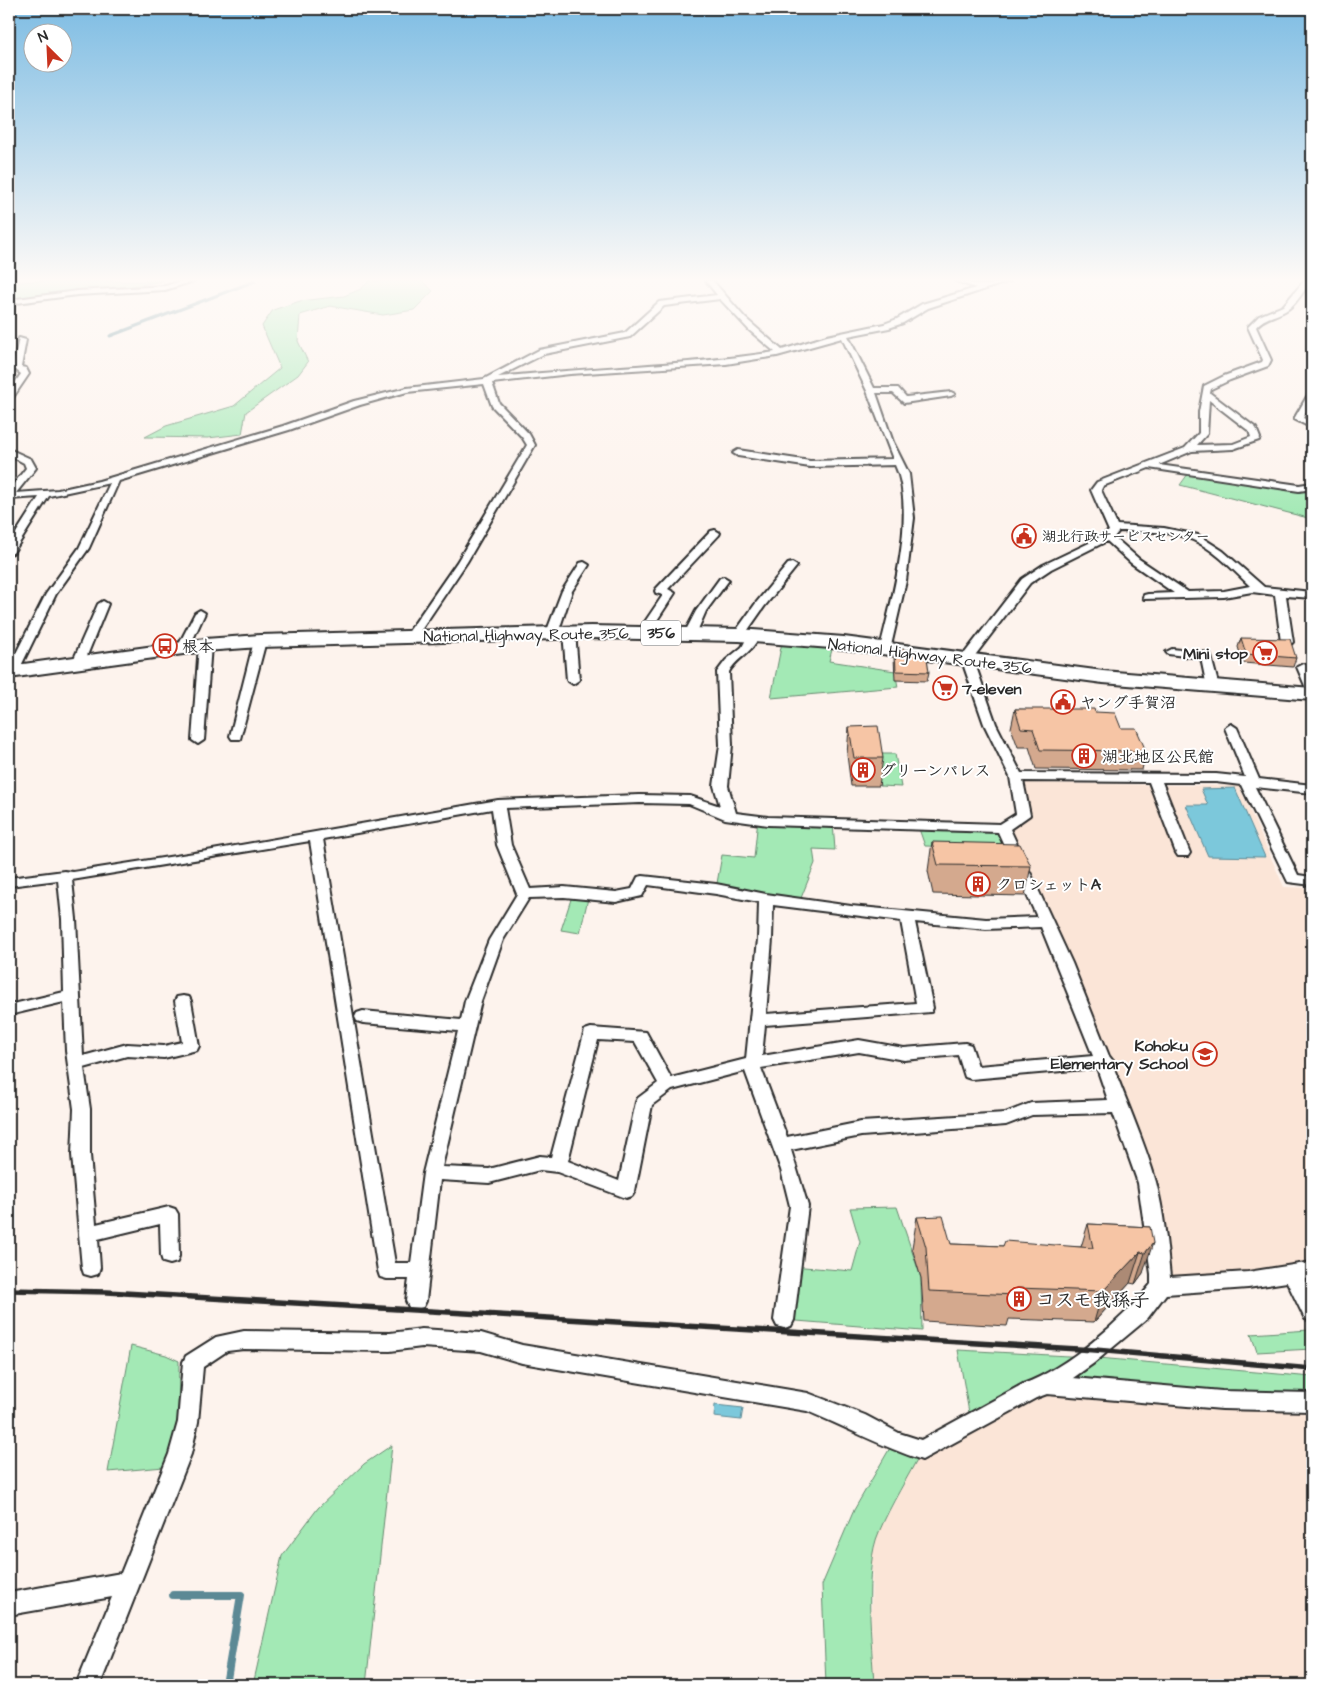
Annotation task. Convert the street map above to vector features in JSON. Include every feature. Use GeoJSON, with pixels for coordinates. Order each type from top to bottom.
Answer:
{"type":"FeatureCollection","features":[{"type":"Feature","properties":{"kind":"highway","name":"National Highway Route 356"},"geometry":{"type":"LineString","coordinates":[[10,672],[205,645],[260,641],[560,632],[644,632],[746,635],[886,648],[1104,677],[1312,694]]}},
{"type":"Feature","properties":{"kind":"street"},"geometry":{"type":"LineString","coordinates":[[486,380],[526,360]]}},
{"type":"Feature","properties":{"kind":"street"},"geometry":{"type":"LineString","coordinates":[[9,496],[74,490],[112,480],[286,428],[371,399],[422,387],[596,369],[738,360]]}},
{"type":"Feature","properties":{"kind":"street"},"geometry":{"type":"LineString","coordinates":[[856,360],[871,391],[904,474],[909,518],[901,581],[886,648]]}},
{"type":"Feature","properties":{"kind":"street"},"geometry":{"type":"LineString","coordinates":[[1191,448],[1203,434],[1203,412],[1207,388],[1227,378],[1265,364],[1266,360]]}},
{"type":"Feature","properties":{"kind":"street"},"geometry":{"type":"LineString","coordinates":[[9,398],[25,374],[24,370],[13,369]]}},
{"type":"Feature","properties":{"kind":"street"},"geometry":{"type":"LineString","coordinates":[[411,637],[462,562],[531,445],[526,436],[495,404],[486,380]]}},
{"type":"Feature","properties":{"kind":"street"},"geometry":{"type":"LineString","coordinates":[[871,391],[895,390],[904,400],[951,394]]}},
{"type":"Feature","properties":{"kind":"street"},"geometry":{"type":"LineString","coordinates":[[1185,595],[1120,550],[1097,498],[1096,490],[1100,484],[1191,448],[1222,448],[1248,443],[1256,438],[1253,430],[1206,394]]}},
{"type":"Feature","properties":{"kind":"street"},"geometry":{"type":"LineString","coordinates":[[1312,395],[1298,419],[1312,426]]}},
{"type":"Feature","properties":{"kind":"street"},"geometry":{"type":"LineString","coordinates":[[9,452],[28,461],[31,468],[9,496]]}},
{"type":"Feature","properties":{"kind":"street"},"geometry":{"type":"LineString","coordinates":[[738,453],[810,464],[898,462]]}},
{"type":"Feature","properties":{"kind":"street"},"geometry":{"type":"LineString","coordinates":[[1147,466],[1299,488],[1312,493]]}},
{"type":"Feature","properties":{"kind":"street"},"geometry":{"type":"LineString","coordinates":[[10,672],[51,594],[84,548],[115,482],[112,480]]}},
{"type":"Feature","properties":{"kind":"street"},"geometry":{"type":"LineString","coordinates":[[1299,488],[1312,486]]}},
{"type":"Feature","properties":{"kind":"street"},"geometry":{"type":"LineString","coordinates":[[9,552],[12,542],[46,494]]}},
{"type":"Feature","properties":{"kind":"street"},"geometry":{"type":"LineString","coordinates":[[9,882],[83,874],[498,804],[640,799],[690,800],[707,804],[730,816],[768,820],[1003,828],[1024,815],[1016,777],[990,724],[967,658],[1026,582],[1038,572],[1111,532],[1147,530],[1194,538],[1209,546],[1260,590]]}},
{"type":"Feature","properties":{"kind":"street"},"geometry":{"type":"LineString","coordinates":[[644,632],[670,593],[660,591],[715,533]]}},
{"type":"Feature","properties":{"kind":"street"},"geometry":{"type":"LineString","coordinates":[[574,680],[560,632],[567,591],[584,565]]}},
{"type":"Feature","properties":{"kind":"street"},"geometry":{"type":"LineString","coordinates":[[730,816],[721,786],[726,745],[723,672],[726,665],[750,647],[746,635],[760,605],[792,566]]}},
{"type":"Feature","properties":{"kind":"street"},"geometry":{"type":"LineString","coordinates":[[690,634],[701,612],[724,580]]}},
{"type":"Feature","properties":{"kind":"street"},"geometry":{"type":"LineString","coordinates":[[1148,597],[1260,590],[1312,595]]}},
{"type":"Feature","properties":{"kind":"street"},"geometry":{"type":"LineString","coordinates":[[1280,591],[1287,642]]}},
{"type":"Feature","properties":{"kind":"street"},"geometry":{"type":"LineString","coordinates":[[78,663],[103,604]]}},
{"type":"Feature","properties":{"kind":"street"},"geometry":{"type":"LineString","coordinates":[[183,648],[200,613]]}},
{"type":"Feature","properties":{"kind":"street"},"geometry":{"type":"LineString","coordinates":[[236,736],[239,718],[260,641]]}},
{"type":"Feature","properties":{"kind":"street"},"geometry":{"type":"LineString","coordinates":[[198,740],[205,645]]}},
{"type":"Feature","properties":{"kind":"street"},"geometry":{"type":"LineString","coordinates":[[1172,652],[1206,655],[1213,687]]}},
{"type":"Feature","properties":{"kind":"street"},"geometry":{"type":"LineString","coordinates":[[1303,667],[1312,688]]}},
{"type":"Feature","properties":{"kind":"street"},"geometry":{"type":"LineString","coordinates":[[1231,728],[1250,783],[1293,880],[1312,881]]}},
{"type":"Feature","properties":{"kind":"street"},"geometry":{"type":"LineString","coordinates":[[1016,777],[1216,778],[1312,789]]}},
{"type":"Feature","properties":{"kind":"street"},"geometry":{"type":"LineString","coordinates":[[1154,778],[1183,853]]}},
{"type":"Feature","properties":{"kind":"street"},"geometry":{"type":"LineString","coordinates":[[416,1301],[432,1173],[472,1001],[496,940],[524,894],[522,885],[506,852],[501,832],[498,804]]}},
{"type":"Feature","properties":{"kind":"street"},"geometry":{"type":"LineString","coordinates":[[88,1685],[180,1454],[188,1422],[193,1362],[223,1343],[244,1340],[390,1342],[422,1338],[481,1342],[522,1354],[808,1402],[858,1422],[894,1441],[922,1450],[1030,1390],[1047,1385],[1087,1357],[1140,1313],[1161,1286],[1148,1186],[1105,1061],[1046,922],[1003,828]]}},
{"type":"Feature","properties":{"kind":"street"},"geometry":{"type":"LineString","coordinates":[[316,836],[387,1271],[420,1271]]}},
{"type":"Feature","properties":{"kind":"street"},"geometry":{"type":"LineString","coordinates":[[64,875],[69,919],[76,1064],[82,1109],[82,1156],[91,1268]]}},
{"type":"Feature","properties":{"kind":"street"},"geometry":{"type":"LineString","coordinates":[[524,894],[564,892],[616,897],[637,893],[643,880],[716,889],[766,899],[907,916],[986,924],[1046,922]]}},
{"type":"Feature","properties":{"kind":"street"},"geometry":{"type":"LineString","coordinates":[[766,899],[766,939],[753,1069],[781,1144],[799,1206],[784,1320]]}},
{"type":"Feature","properties":{"kind":"street"},"geometry":{"type":"LineString","coordinates":[[759,1020],[925,1008],[907,916]]}},
{"type":"Feature","properties":{"kind":"street"},"geometry":{"type":"LineString","coordinates":[[9,1010],[73,996]]}},
{"type":"Feature","properties":{"kind":"street"},"geometry":{"type":"LineString","coordinates":[[76,1064],[127,1050],[164,1052],[191,1046],[183,1001]]}},
{"type":"Feature","properties":{"kind":"street"},"geometry":{"type":"LineString","coordinates":[[363,1017],[466,1026]]}},
{"type":"Feature","properties":{"kind":"street"},"geometry":{"type":"LineString","coordinates":[[558,1165],[591,1034],[640,1036],[667,1085]]}},
{"type":"Feature","properties":{"kind":"street"},"geometry":{"type":"LineString","coordinates":[[432,1173],[489,1176],[540,1163],[558,1165],[626,1191],[644,1102],[667,1085],[753,1062],[859,1046],[904,1054],[965,1049],[970,1073],[1105,1061]]}},
{"type":"Feature","properties":{"kind":"street"},"geometry":{"type":"LineString","coordinates":[[781,1144],[861,1129],[1006,1119],[1031,1109],[1119,1106]]}},
{"type":"Feature","properties":{"kind":"street"},"geometry":{"type":"LineString","coordinates":[[88,1234],[168,1214],[170,1256]]}},
{"type":"Feature","properties":{"kind":"street"},"geometry":{"type":"LineString","coordinates":[[1161,1286],[1248,1280],[1312,1270]]}},
{"type":"Feature","properties":{"kind":"street"},"geometry":{"type":"LineString","coordinates":[[1292,1273],[1312,1313]]}},
{"type":"Feature","properties":{"kind":"street"},"geometry":{"type":"LineString","coordinates":[[1047,1385],[1222,1400],[1312,1402]]}},
{"type":"Feature","properties":{"kind":"street"},"geometry":{"type":"LineString","coordinates":[[9,1604],[129,1582]]}},
{"type":"Feature","properties":{"kind":"shaded area","name":"Kohoku Elementary School"},"geometry":{"type":"Polygon","coordinates":[[[1016,777],[1024,783],[1239,786],[1284,887],[1312,888],[1312,1269],[1292,1273],[1161,1286],[1148,1186],[1003,828],[1023,815],[1016,777]]]}},
{"type":"Feature","properties":{"kind":"shaded area"},"geometry":{"type":"Polygon","coordinates":[[[1047,1385],[1312,1402],[1312,1685],[874,1685],[871,1623],[872,1557],[878,1533],[922,1450],[1047,1385]]]}},
{"type":"Feature","properties":{"kind":"green space"},"geometry":{"type":"Polygon","coordinates":[[[277,360],[307,360],[308,362],[298,375],[246,412],[242,434],[208,438],[145,437],[166,426],[234,406],[280,368],[277,360]]]}},
{"type":"Feature","properties":{"kind":"green space"},"geometry":{"type":"Polygon","coordinates":[[[1188,474],[1312,493],[1312,519],[1180,485],[1188,474]]]}},
{"type":"Feature","properties":{"kind":"green space"},"geometry":{"type":"Polygon","coordinates":[[[783,637],[834,642],[829,661],[895,671],[898,687],[771,698],[783,637]]]}},
{"type":"Feature","properties":{"kind":"green space"},"geometry":{"type":"Polygon","coordinates":[[[875,754],[895,754],[901,787],[880,786],[875,754]]]}},
{"type":"Feature","properties":{"kind":"green space"},"geometry":{"type":"Polygon","coordinates":[[[758,819],[833,823],[835,850],[813,849],[815,863],[799,903],[716,889],[722,855],[754,858],[758,819]]]}},
{"type":"Feature","properties":{"kind":"green space"},"geometry":{"type":"Polygon","coordinates":[[[918,826],[1003,828],[1013,848],[925,846],[918,826]]]}},
{"type":"Feature","properties":{"kind":"green space"},"geometry":{"type":"Polygon","coordinates":[[[573,893],[589,894],[580,933],[561,930],[573,893]]]}},
{"type":"Feature","properties":{"kind":"green space"},"geometry":{"type":"Polygon","coordinates":[[[897,1207],[921,1278],[922,1331],[784,1320],[792,1266],[852,1271],[860,1242],[850,1208],[897,1207]]]}},
{"type":"Feature","properties":{"kind":"green space"},"geometry":{"type":"Polygon","coordinates":[[[1309,1330],[1312,1336],[1312,1349],[1257,1352],[1251,1334],[1309,1330]]]}},
{"type":"Feature","properties":{"kind":"green space"},"geometry":{"type":"Polygon","coordinates":[[[131,1346],[166,1355],[179,1361],[178,1421],[164,1467],[108,1472],[131,1346]]]}},
{"type":"Feature","properties":{"kind":"green space"},"geometry":{"type":"Polygon","coordinates":[[[958,1350],[1087,1357],[1312,1377],[1312,1402],[1047,1385],[971,1424],[958,1350]]]}},
{"type":"Feature","properties":{"kind":"green space"},"geometry":{"type":"Polygon","coordinates":[[[894,1441],[922,1450],[889,1511],[874,1547],[871,1565],[870,1629],[874,1685],[826,1685],[822,1585],[854,1510],[894,1441]]]}},
{"type":"Feature","properties":{"kind":"green space"},"geometry":{"type":"Polygon","coordinates":[[[392,1445],[366,1685],[253,1685],[282,1556],[318,1508],[364,1464],[392,1445]]]}},
{"type":"Feature","properties":{"kind":"water"},"geometry":{"type":"Polygon","coordinates":[[[1235,788],[1265,857],[1208,856],[1186,805],[1208,805],[1201,789],[1235,788]]]}},
{"type":"Feature","properties":{"kind":"water"},"geometry":{"type":"Polygon","coordinates":[[[715,1405],[743,1408],[741,1420],[714,1417],[715,1405]]]}},
{"type":"Feature","properties":{"kind":"building"},"geometry":{"type":"Polygon","coordinates":[[[1241,638],[1290,639],[1296,658],[1246,654],[1241,638]]]}},
{"type":"Feature","properties":{"kind":"building"},"geometry":{"type":"Polygon","coordinates":[[[895,648],[926,652],[929,672],[896,671],[895,648]]]}},
{"type":"Feature","properties":{"kind":"building"},"geometry":{"type":"Polygon","coordinates":[[[1015,709],[1094,709],[1095,712],[1115,713],[1121,728],[1136,728],[1146,751],[1040,750],[1033,729],[1021,728],[1015,709]]]}},
{"type":"Feature","properties":{"kind":"building"},"geometry":{"type":"Polygon","coordinates":[[[878,726],[883,758],[854,758],[849,727],[878,726]]]}},
{"type":"Feature","properties":{"kind":"building"},"geometry":{"type":"Polygon","coordinates":[[[932,842],[1020,844],[1031,866],[938,865],[932,842]]]}},
{"type":"Feature","properties":{"kind":"building"},"geometry":{"type":"Polygon","coordinates":[[[943,1216],[951,1244],[1003,1246],[1005,1241],[1093,1248],[1088,1224],[1150,1227],[1153,1243],[1145,1253],[1140,1252],[1103,1291],[1017,1288],[1015,1295],[929,1291],[926,1247],[917,1217],[943,1216]]]}},
{"type":"Feature","properties":{"kind":"waterway"},"geometry":{"type":"LineString","coordinates":[[173,1595],[241,1595],[226,1685]]}},
{"type":"Feature","properties":{"kind":"railway"},"geometry":{"type":"LineString","coordinates":[[9,1290],[107,1292],[1095,1350],[1312,1369]]}},
{"type":"Feature","properties":{"kind":"place","name":"湖北行政サービスセンター"},"geometry":{"type":"Point","coordinates":[1024,536]}},
{"type":"Feature","properties":{"kind":"place","name":"根本"},"geometry":{"type":"Point","coordinates":[165,646]}},
{"type":"Feature","properties":{"kind":"place","name":"Mini stop"},"geometry":{"type":"Point","coordinates":[1265,653]}},
{"type":"Feature","properties":{"kind":"place","name":"7-eleven"},"geometry":{"type":"Point","coordinates":[945,688]}},
{"type":"Feature","properties":{"kind":"place","name":"ヤング手賀沼"},"geometry":{"type":"Point","coordinates":[1063,702]}},
{"type":"Feature","properties":{"kind":"place","name":"湖北地区公民館"},"geometry":{"type":"Point","coordinates":[1084,756]}},
{"type":"Feature","properties":{"kind":"place","name":"グリーンパレス"},"geometry":{"type":"Point","coordinates":[863,770]}},
{"type":"Feature","properties":{"kind":"place","name":"クロシェットA"},"geometry":{"type":"Point","coordinates":[978,884]}},
{"type":"Feature","properties":{"kind":"place","name":"Kohoku Elementary School"},"geometry":{"type":"Point","coordinates":[1205,1054]}},
{"type":"Feature","properties":{"kind":"place","name":"コスモ我孫子"},"geometry":{"type":"Point","coordinates":[1019,1299]}}]}
